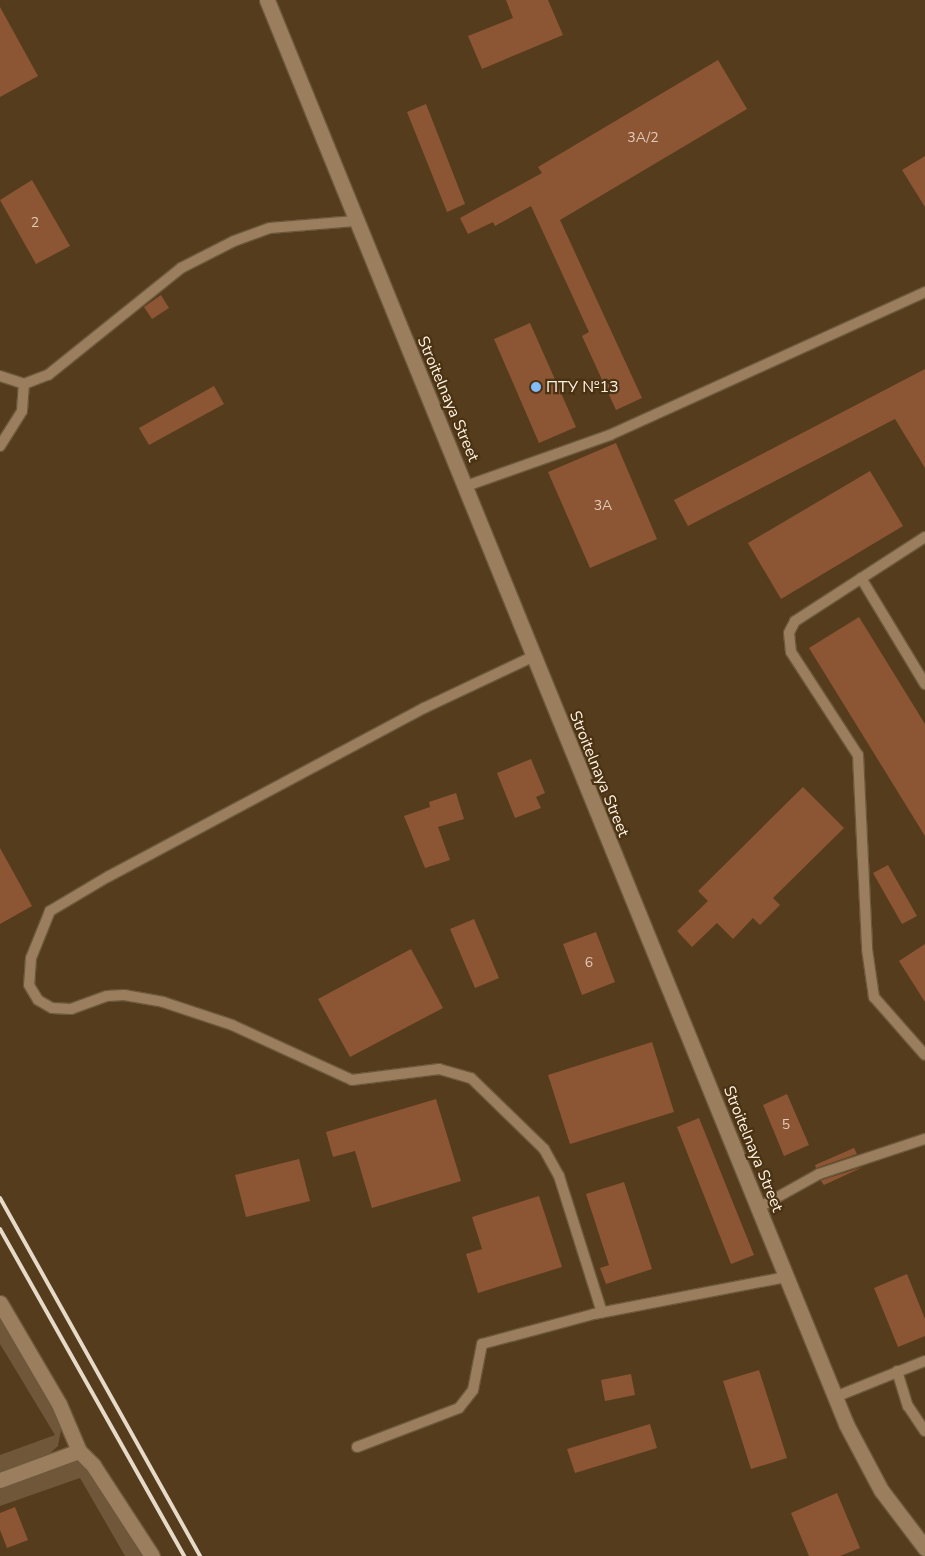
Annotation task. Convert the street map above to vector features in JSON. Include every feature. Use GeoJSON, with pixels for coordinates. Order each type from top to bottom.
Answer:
{"type":"FeatureCollection","features":[{"type":"Feature","properties":{"kind":"street","name":"Stroitelnaya Street"},"geometry":{"type":"LineString","coordinates":[[268,0],[356,220],[466,486],[532,657],[835,1397],[881,1490],[925,1548]]}},
{"type":"Feature","properties":{"kind":"street"},"geometry":{"type":"LineString","coordinates":[[0,1303],[59,1404],[79,1451],[93,1465],[152,1556]]}},
{"type":"Feature","properties":{"kind":"street"},"geometry":{"type":"LineString","coordinates":[[0,1480],[79,1451]]}},
{"type":"Feature","properties":{"kind":"lane"},"geometry":{"type":"LineString","coordinates":[[0,376],[24,384],[48,375],[181,268],[234,241],[270,228],[356,220]]}},
{"type":"Feature","properties":{"kind":"lane"},"geometry":{"type":"LineString","coordinates":[[466,486],[610,436],[925,292]]}},
{"type":"Feature","properties":{"kind":"lane"},"geometry":{"type":"LineString","coordinates":[[0,446],[22,411],[24,384]]}},
{"type":"Feature","properties":{"kind":"lane"},"geometry":{"type":"LineString","coordinates":[[925,537],[795,621],[789,633],[791,652],[858,755],[867,949],[874,997],[925,1055]]}},
{"type":"Feature","properties":{"kind":"lane"},"geometry":{"type":"LineString","coordinates":[[861,578],[925,684]]}},
{"type":"Feature","properties":{"kind":"lane"},"geometry":{"type":"LineString","coordinates":[[532,657],[424,708],[50,911],[31,958],[30,985],[38,1000],[52,1008],[71,1009],[107,996],[124,995],[163,1002],[232,1025],[352,1080],[439,1069],[471,1078],[544,1149],[559,1176],[602,1312]]}},
{"type":"Feature","properties":{"kind":"lane"},"geometry":{"type":"LineString","coordinates":[[758,1208],[818,1174],[859,1158],[925,1140]]}},
{"type":"Feature","properties":{"kind":"lane"},"geometry":{"type":"LineString","coordinates":[[357,1447],[459,1408],[473,1390],[482,1344],[602,1312],[787,1277]]}},
{"type":"Feature","properties":{"kind":"lane"},"geometry":{"type":"LineString","coordinates":[[835,1397],[925,1361]]}},
{"type":"Feature","properties":{"kind":"lane"},"geometry":{"type":"LineString","coordinates":[[897,1371],[908,1406],[925,1431]]}},
{"type":"Feature","properties":{"kind":"shaded area"},"geometry":{"type":"Polygon","coordinates":[[[0,1314],[58,1413],[61,1430],[58,1446],[47,1456],[0,1475],[0,1455],[55,1435],[0,1344],[0,1314]]]}},
{"type":"Feature","properties":{"kind":"shaded area"},"geometry":{"type":"Polygon","coordinates":[[[75,1459],[93,1472],[145,1556],[125,1556],[80,1478],[0,1506],[0,1486],[75,1459]]]}},
{"type":"Feature","properties":{"kind":"building"},"geometry":{"type":"Polygon","coordinates":[[[506,0],[548,0],[563,35],[482,69],[468,36],[513,18],[506,0]]]}},
{"type":"Feature","properties":{"kind":"building"},"geometry":{"type":"Polygon","coordinates":[[[0,7],[38,76],[0,97],[0,7]]]}},
{"type":"Feature","properties":{"kind":"building"},"geometry":{"type":"Polygon","coordinates":[[[718,60],[747,109],[560,220],[642,398],[616,410],[582,336],[589,332],[531,206],[495,226],[493,222],[468,234],[460,218],[542,173],[538,167],[718,60]]]}},
{"type":"Feature","properties":{"kind":"building"},"geometry":{"type":"Polygon","coordinates":[[[426,104],[465,204],[447,212],[407,112],[426,104]]]}},
{"type":"Feature","properties":{"kind":"building"},"geometry":{"type":"Polygon","coordinates":[[[925,156],[925,207],[902,170],[925,156]]]}},
{"type":"Feature","properties":{"kind":"building"},"geometry":{"type":"Polygon","coordinates":[[[32,180],[70,246],[36,264],[0,200],[32,180]]]}},
{"type":"Feature","properties":{"kind":"building"},"geometry":{"type":"Polygon","coordinates":[[[161,295],[169,308],[152,319],[144,307],[161,295]]]}},
{"type":"Feature","properties":{"kind":"building"},"geometry":{"type":"Polygon","coordinates":[[[530,323],[576,427],[539,443],[494,339],[530,323]]]}},
{"type":"Feature","properties":{"kind":"building"},"geometry":{"type":"Polygon","coordinates":[[[925,369],[925,468],[895,419],[688,526],[674,500],[925,369]]]}},
{"type":"Feature","properties":{"kind":"building"},"geometry":{"type":"Polygon","coordinates":[[[214,386],[224,404],[149,445],[139,428],[214,386]]]}},
{"type":"Feature","properties":{"kind":"building"},"geometry":{"type":"Polygon","coordinates":[[[616,443],[657,539],[590,568],[548,472],[616,443]]]}},
{"type":"Feature","properties":{"kind":"building"},"geometry":{"type":"Polygon","coordinates":[[[870,471],[903,526],[781,599],[748,543],[870,471]]]}},
{"type":"Feature","properties":{"kind":"building"},"geometry":{"type":"Polygon","coordinates":[[[859,617],[925,724],[925,836],[809,648],[859,617]]]}},
{"type":"Feature","properties":{"kind":"building"},"geometry":{"type":"Polygon","coordinates":[[[531,759],[545,793],[536,797],[541,808],[515,818],[497,773],[531,759]]]}},
{"type":"Feature","properties":{"kind":"building"},"geometry":{"type":"Polygon","coordinates":[[[803,787],[844,828],[773,898],[780,905],[760,925],[753,918],[733,939],[717,923],[692,947],[677,931],[708,901],[698,891],[803,787]]]}},
{"type":"Feature","properties":{"kind":"building"},"geometry":{"type":"Polygon","coordinates":[[[456,793],[464,819],[438,827],[450,860],[425,868],[404,816],[430,807],[429,802],[456,793]]]}},
{"type":"Feature","properties":{"kind":"building"},"geometry":{"type":"Polygon","coordinates":[[[0,848],[32,906],[0,924],[0,848]]]}},
{"type":"Feature","properties":{"kind":"building"},"geometry":{"type":"Polygon","coordinates":[[[888,865],[917,916],[902,924],[873,873],[888,865]]]}},
{"type":"Feature","properties":{"kind":"building"},"geometry":{"type":"Polygon","coordinates":[[[474,919],[499,978],[475,988],[450,929],[474,919]]]}},
{"type":"Feature","properties":{"kind":"building"},"geometry":{"type":"Polygon","coordinates":[[[596,932],[615,982],[582,995],[563,944],[596,932]]]}},
{"type":"Feature","properties":{"kind":"building"},"geometry":{"type":"Polygon","coordinates":[[[925,944],[925,1002],[899,961],[925,944]]]}},
{"type":"Feature","properties":{"kind":"building"},"geometry":{"type":"Polygon","coordinates":[[[411,949],[443,1008],[350,1057],[318,999],[411,949]]]}},
{"type":"Feature","properties":{"kind":"building"},"geometry":{"type":"Polygon","coordinates":[[[652,1042],[674,1112],[570,1144],[548,1075],[652,1042]]]}},
{"type":"Feature","properties":{"kind":"building"},"geometry":{"type":"Polygon","coordinates":[[[787,1094],[809,1145],[784,1156],[763,1105],[787,1094]]]}},
{"type":"Feature","properties":{"kind":"building"},"geometry":{"type":"Polygon","coordinates":[[[436,1099],[461,1181],[372,1208],[355,1151],[333,1157],[326,1132],[436,1099]]]}},
{"type":"Feature","properties":{"kind":"building"},"geometry":{"type":"Polygon","coordinates":[[[699,1118],[754,1255],[731,1264],[677,1127],[699,1118]]]}},
{"type":"Feature","properties":{"kind":"building"},"geometry":{"type":"Polygon","coordinates":[[[854,1148],[857,1154],[816,1168],[815,1165],[854,1148]]]}},
{"type":"Feature","properties":{"kind":"building"},"geometry":{"type":"Polygon","coordinates":[[[299,1159],[310,1201],[246,1217],[235,1175],[299,1159]]]}},
{"type":"Feature","properties":{"kind":"building"},"geometry":{"type":"Polygon","coordinates":[[[863,1167],[824,1185],[821,1181],[822,1180],[863,1167]]]}},
{"type":"Feature","properties":{"kind":"building"},"geometry":{"type":"Polygon","coordinates":[[[624,1182],[652,1269],[606,1284],[600,1268],[609,1265],[586,1194],[624,1182]]]}},
{"type":"Feature","properties":{"kind":"building"},"geometry":{"type":"Polygon","coordinates":[[[539,1196],[562,1267],[478,1293],[466,1254],[482,1249],[472,1217],[539,1196]]]}},
{"type":"Feature","properties":{"kind":"building"},"geometry":{"type":"Polygon","coordinates":[[[907,1274],[925,1319],[925,1336],[898,1347],[874,1288],[907,1274]]]}},
{"type":"Feature","properties":{"kind":"building"},"geometry":{"type":"Polygon","coordinates":[[[759,1370],[787,1458],[751,1469],[723,1381],[759,1370]]]}},
{"type":"Feature","properties":{"kind":"building"},"geometry":{"type":"Polygon","coordinates":[[[631,1374],[635,1395],[605,1401],[601,1380],[631,1374]]]}},
{"type":"Feature","properties":{"kind":"building"},"geometry":{"type":"Polygon","coordinates":[[[650,1424],[657,1448],[575,1473],[567,1449],[650,1424]]]}},
{"type":"Feature","properties":{"kind":"building"},"geometry":{"type":"Polygon","coordinates":[[[837,1493],[860,1548],[840,1556],[809,1556],[791,1513],[837,1493]]]}},
{"type":"Feature","properties":{"kind":"building"},"geometry":{"type":"Polygon","coordinates":[[[15,1507],[28,1540],[7,1548],[0,1530],[0,1513],[15,1507]]]}},
{"type":"Feature","properties":{"kind":"railway"},"geometry":{"type":"LineString","coordinates":[[0,1198],[200,1556]]}},
{"type":"Feature","properties":{"kind":"railway"},"geometry":{"type":"LineString","coordinates":[[0,1229],[184,1556]]}},
{"type":"Feature","properties":{"kind":"place","name":"ПТУ №13"},"geometry":{"type":"Point","coordinates":[536,387]}}]}
